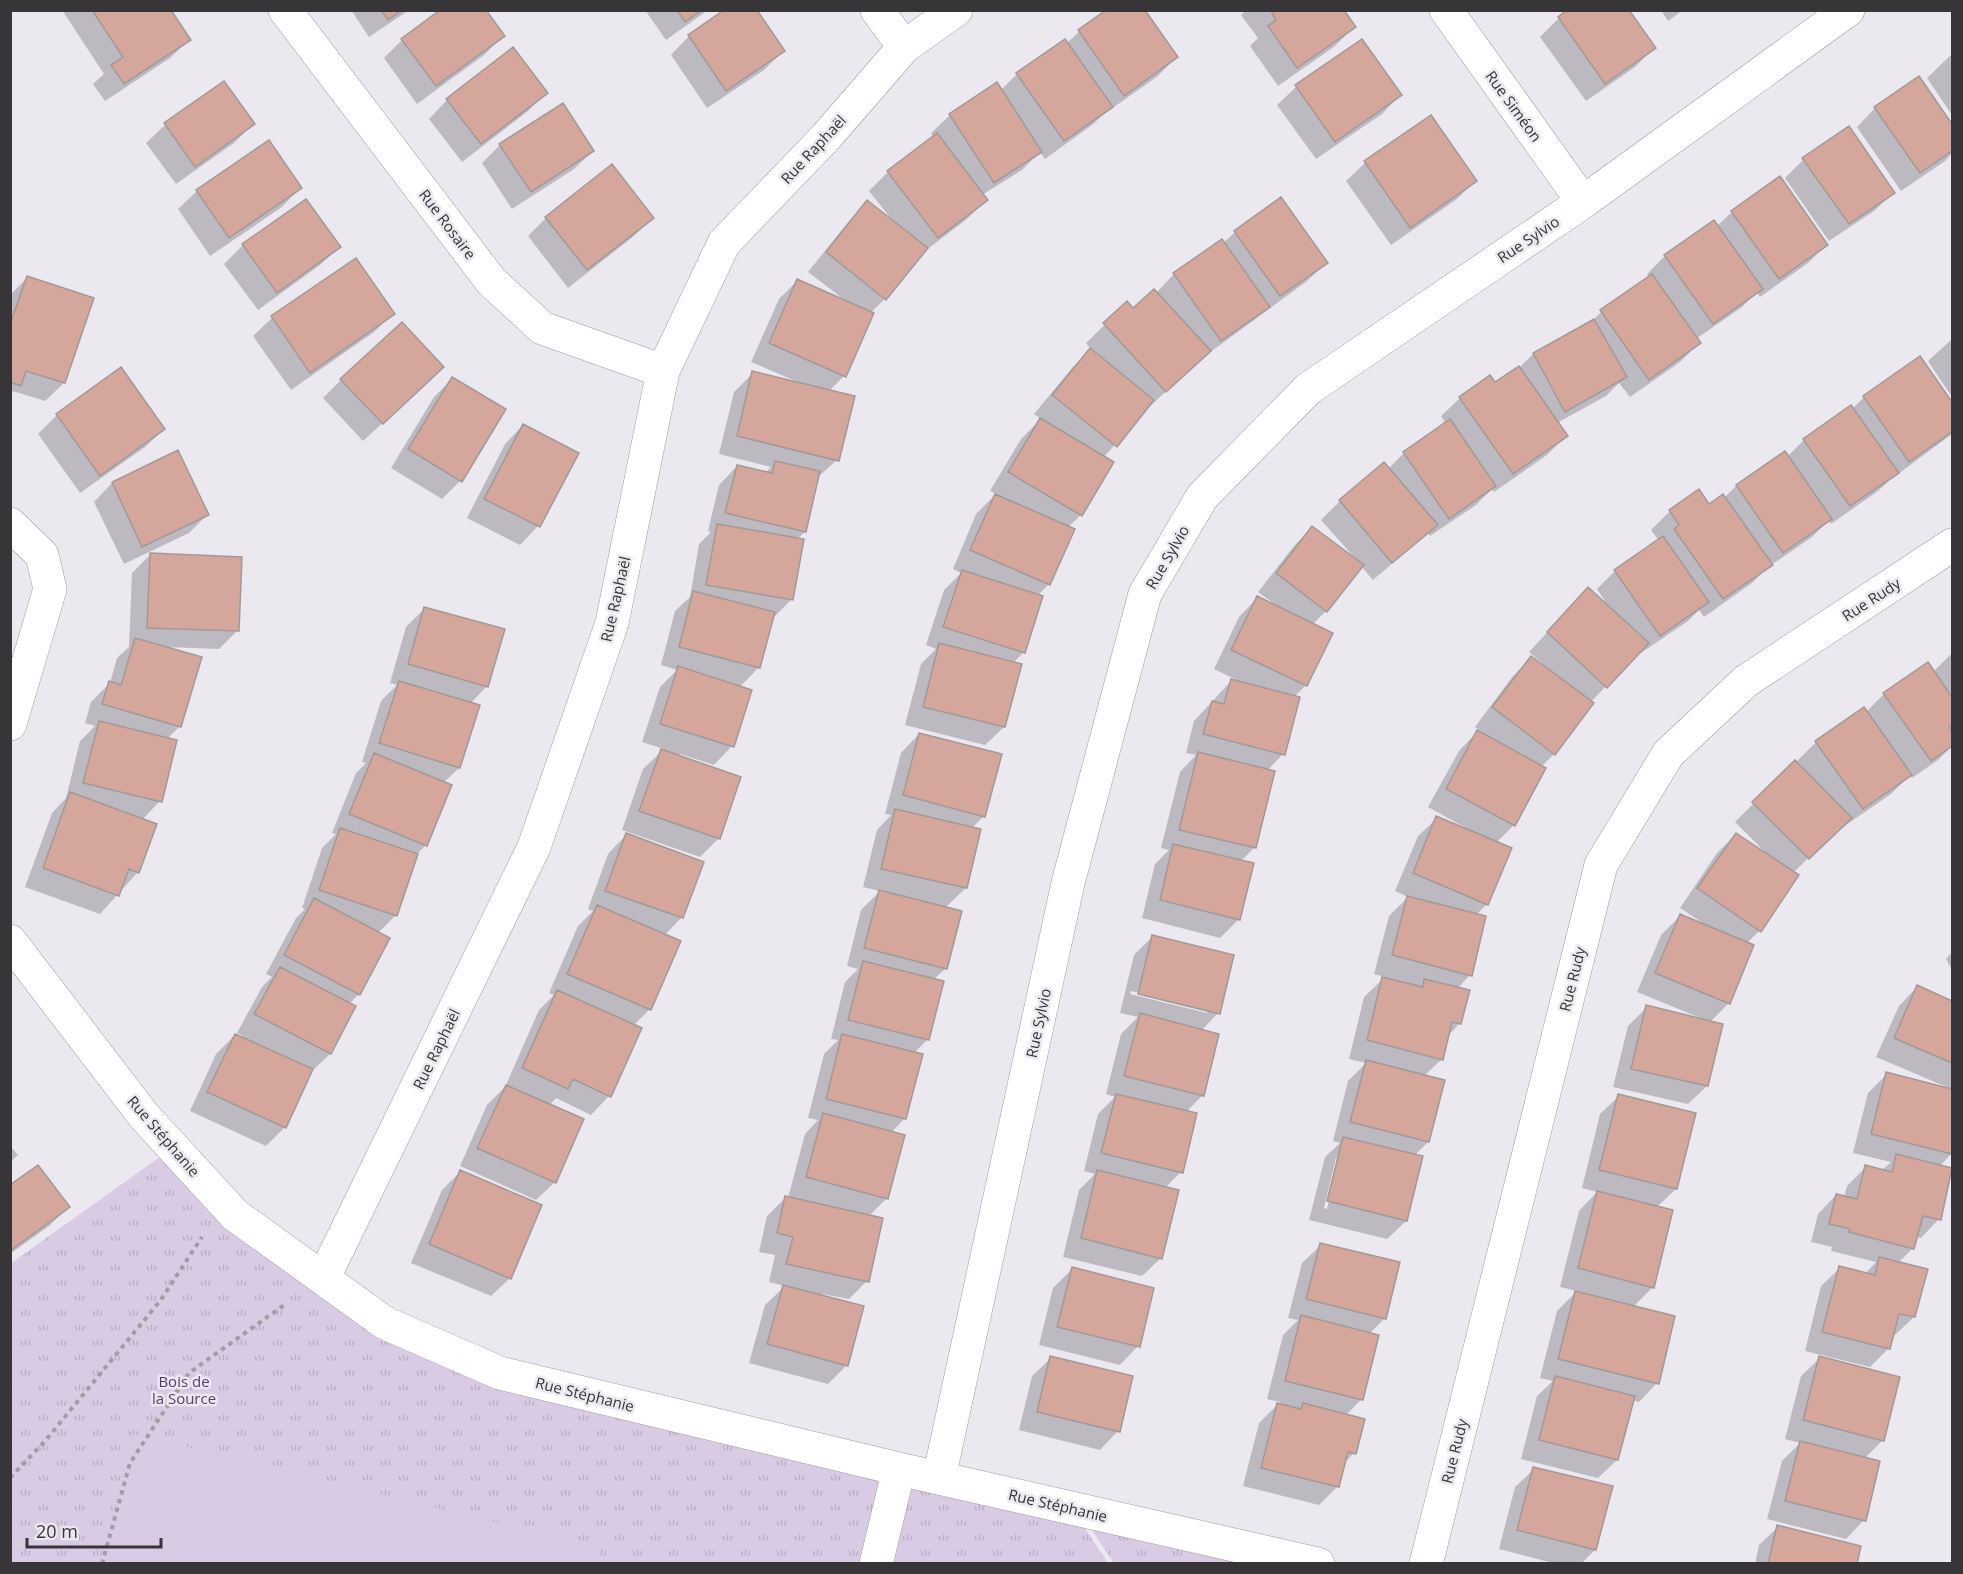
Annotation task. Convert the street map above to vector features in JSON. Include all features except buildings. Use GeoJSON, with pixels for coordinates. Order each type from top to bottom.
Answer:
{"type":"FeatureCollection","features":[{"type":"Feature","properties":{"kind":"street","name":"Rue Rosaire"},"geometry":{"type":"LineString","coordinates":[[285,10],[491,281],[542,328],[663,371]]}},
{"type":"Feature","properties":{"kind":"street"},"geometry":{"type":"LineString","coordinates":[[877,10],[904,48]]}},
{"type":"Feature","properties":{"kind":"street","name":"Rue Raphaël"},"geometry":{"type":"LineString","coordinates":[[324,1277],[534,847],[612,623],[663,371],[724,243],[826,137],[904,48],[956,10]]}},
{"type":"Feature","properties":{"kind":"street","name":"Rue Siméon"},"geometry":{"type":"LineString","coordinates":[[1446,10],[1583,202]]}},
{"type":"Feature","properties":{"kind":"street","name":"Rue Sylvio"},"geometry":{"type":"LineString","coordinates":[[939,1478],[1068,883],[1145,594],[1202,497],[1308,389],[1583,202],[1848,10]]}},
{"type":"Feature","properties":{"kind":"street"},"geometry":{"type":"LineString","coordinates":[[10,524],[42,555],[50,589],[10,724]]}},
{"type":"Feature","properties":{"kind":"street","name":"Rue Rudy"},"geometry":{"type":"LineString","coordinates":[[1426,1563],[1600,865],[1668,754],[1746,681],[1953,545]]}},
{"type":"Feature","properties":{"kind":"street","name":"Rue Stéphanie"},"geometry":{"type":"LineString","coordinates":[[10,941],[144,1116],[235,1215],[385,1323],[500,1373],[899,1469],[1318,1563]]}},
{"type":"Feature","properties":{"kind":"street"},"geometry":{"type":"LineString","coordinates":[[876,1563],[899,1469]]}},
{"type":"Feature","properties":{"kind":"path"},"geometry":{"type":"LineString","coordinates":[[10,1478],[45,1441],[160,1301],[204,1234]]}},
{"type":"Feature","properties":{"kind":"path"},"geometry":{"type":"LineString","coordinates":[[102,1563],[130,1463],[189,1373],[324,1277]]}},
{"type":"Feature","properties":{"kind":"green space","name":"Bois de la Source"},"geometry":{"type":"Polygon","coordinates":[[[171,1149],[389,1324],[1082,1524],[1108,1563],[11,1563],[10,1264],[171,1149]]]}},
{"type":"Feature","properties":{"kind":"green space"},"geometry":{"type":"Polygon","coordinates":[[[134,1434],[601,1548],[597,1563],[101,1563],[134,1434]]]}},
{"type":"Feature","properties":{"kind":"green space"},"geometry":{"type":"Polygon","coordinates":[[[1078,1510],[1296,1563],[1114,1563],[1078,1510]]]}}]}
